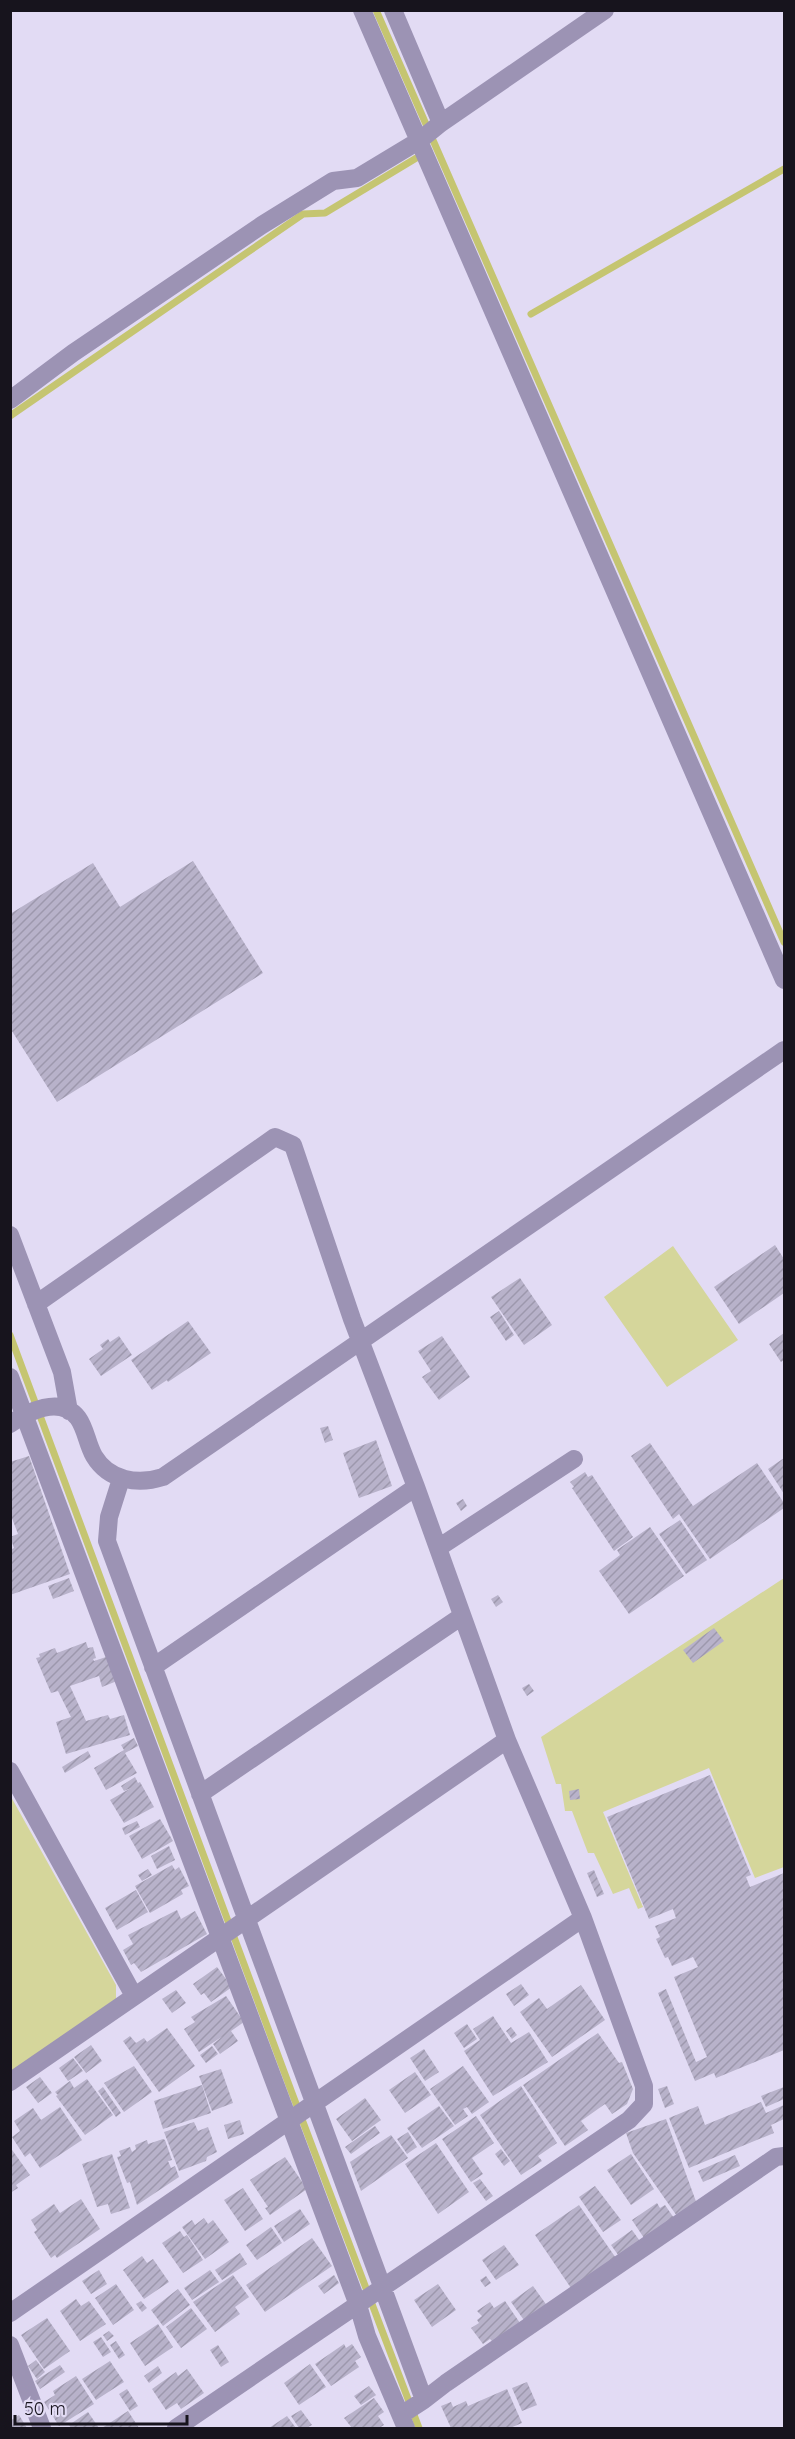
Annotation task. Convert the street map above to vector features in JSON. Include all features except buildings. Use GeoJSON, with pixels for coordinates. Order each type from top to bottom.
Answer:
{"type":"FeatureCollection","features":[{"type":"Feature","properties":{"kind":"street"},"geometry":{"type":"LineString","coordinates":[[362,10],[430,131]]}},
{"type":"Feature","properties":{"kind":"street"},"geometry":{"type":"LineString","coordinates":[[393,10],[430,131],[784,980]]}},
{"type":"Feature","properties":{"kind":"street"},"geometry":{"type":"LineString","coordinates":[[10,400],[73,353],[262,225],[333,181],[357,178],[430,131],[605,10]]}},
{"type":"Feature","properties":{"kind":"street"},"geometry":{"type":"LineString","coordinates":[[27,1414],[69,1411],[77,1416],[100,1465],[121,1479],[151,1481],[163,1477],[784,1050]]}},
{"type":"Feature","properties":{"kind":"street"},"geometry":{"type":"LineString","coordinates":[[36,1304],[275,1137],[293,1145],[361,1342],[507,1740],[583,1918],[644,2086],[644,2104],[629,2120],[176,2428]]}},
{"type":"Feature","properties":{"kind":"street"},"geometry":{"type":"LineString","coordinates":[[10,1235],[62,1372],[69,1411]]}},
{"type":"Feature","properties":{"kind":"street"},"geometry":{"type":"LineString","coordinates":[[10,1377],[27,1414],[232,1929],[370,2297],[367,2336],[411,2412]]}},
{"type":"Feature","properties":{"kind":"street"},"geometry":{"type":"LineString","coordinates":[[438,1548],[574,1458]]}},
{"type":"Feature","properties":{"kind":"street"},"geometry":{"type":"LineString","coordinates":[[121,1479],[109,1517],[107,1541],[200,1794],[232,1929],[411,2412]]}},
{"type":"Feature","properties":{"kind":"street"},"geometry":{"type":"LineString","coordinates":[[153,1667],[416,1487]]}},
{"type":"Feature","properties":{"kind":"street"},"geometry":{"type":"LineString","coordinates":[[200,1794],[462,1616]]}},
{"type":"Feature","properties":{"kind":"street"},"geometry":{"type":"LineString","coordinates":[[10,2082],[507,1740]]}},
{"type":"Feature","properties":{"kind":"street"},"geometry":{"type":"LineString","coordinates":[[10,1771],[134,1996]]}},
{"type":"Feature","properties":{"kind":"street"},"geometry":{"type":"LineString","coordinates":[[10,2313],[583,1918]]}},
{"type":"Feature","properties":{"kind":"street"},"geometry":{"type":"LineString","coordinates":[[411,2412],[446,2383],[776,2157],[784,2156]]}},
{"type":"Feature","properties":{"kind":"street"},"geometry":{"type":"LineString","coordinates":[[10,2345],[42,2428]]}},
{"type":"Feature","properties":{"kind":"green space"},"geometry":{"type":"Polygon","coordinates":[[[673,1246],[738,1340],[667,1387],[604,1297],[673,1246]]]}},
{"type":"Feature","properties":{"kind":"green space"},"geometry":{"type":"Polygon","coordinates":[[[784,1578],[784,1867],[755,1878],[709,1768],[603,1812],[643,1907],[638,1909],[629,1888],[613,1894],[594,1853],[588,1853],[572,1811],[565,1811],[561,1784],[556,1784],[541,1737],[784,1578]]]}},
{"type":"Feature","properties":{"kind":"green space"},"geometry":{"type":"Polygon","coordinates":[[[10,1795],[116,1985],[116,1999],[10,2072],[10,1795]]]}},
{"type":"Feature","properties":{"kind":"waterway"},"geometry":{"type":"LineString","coordinates":[[376,10],[784,942]]}},
{"type":"Feature","properties":{"kind":"waterway"},"geometry":{"type":"LineString","coordinates":[[10,416],[303,214],[325,213],[418,157]]}},
{"type":"Feature","properties":{"kind":"waterway"},"geometry":{"type":"LineString","coordinates":[[531,314],[784,169]]}},
{"type":"Feature","properties":{"kind":"waterway"},"geometry":{"type":"LineString","coordinates":[[10,1335],[419,2428]]}}]}
